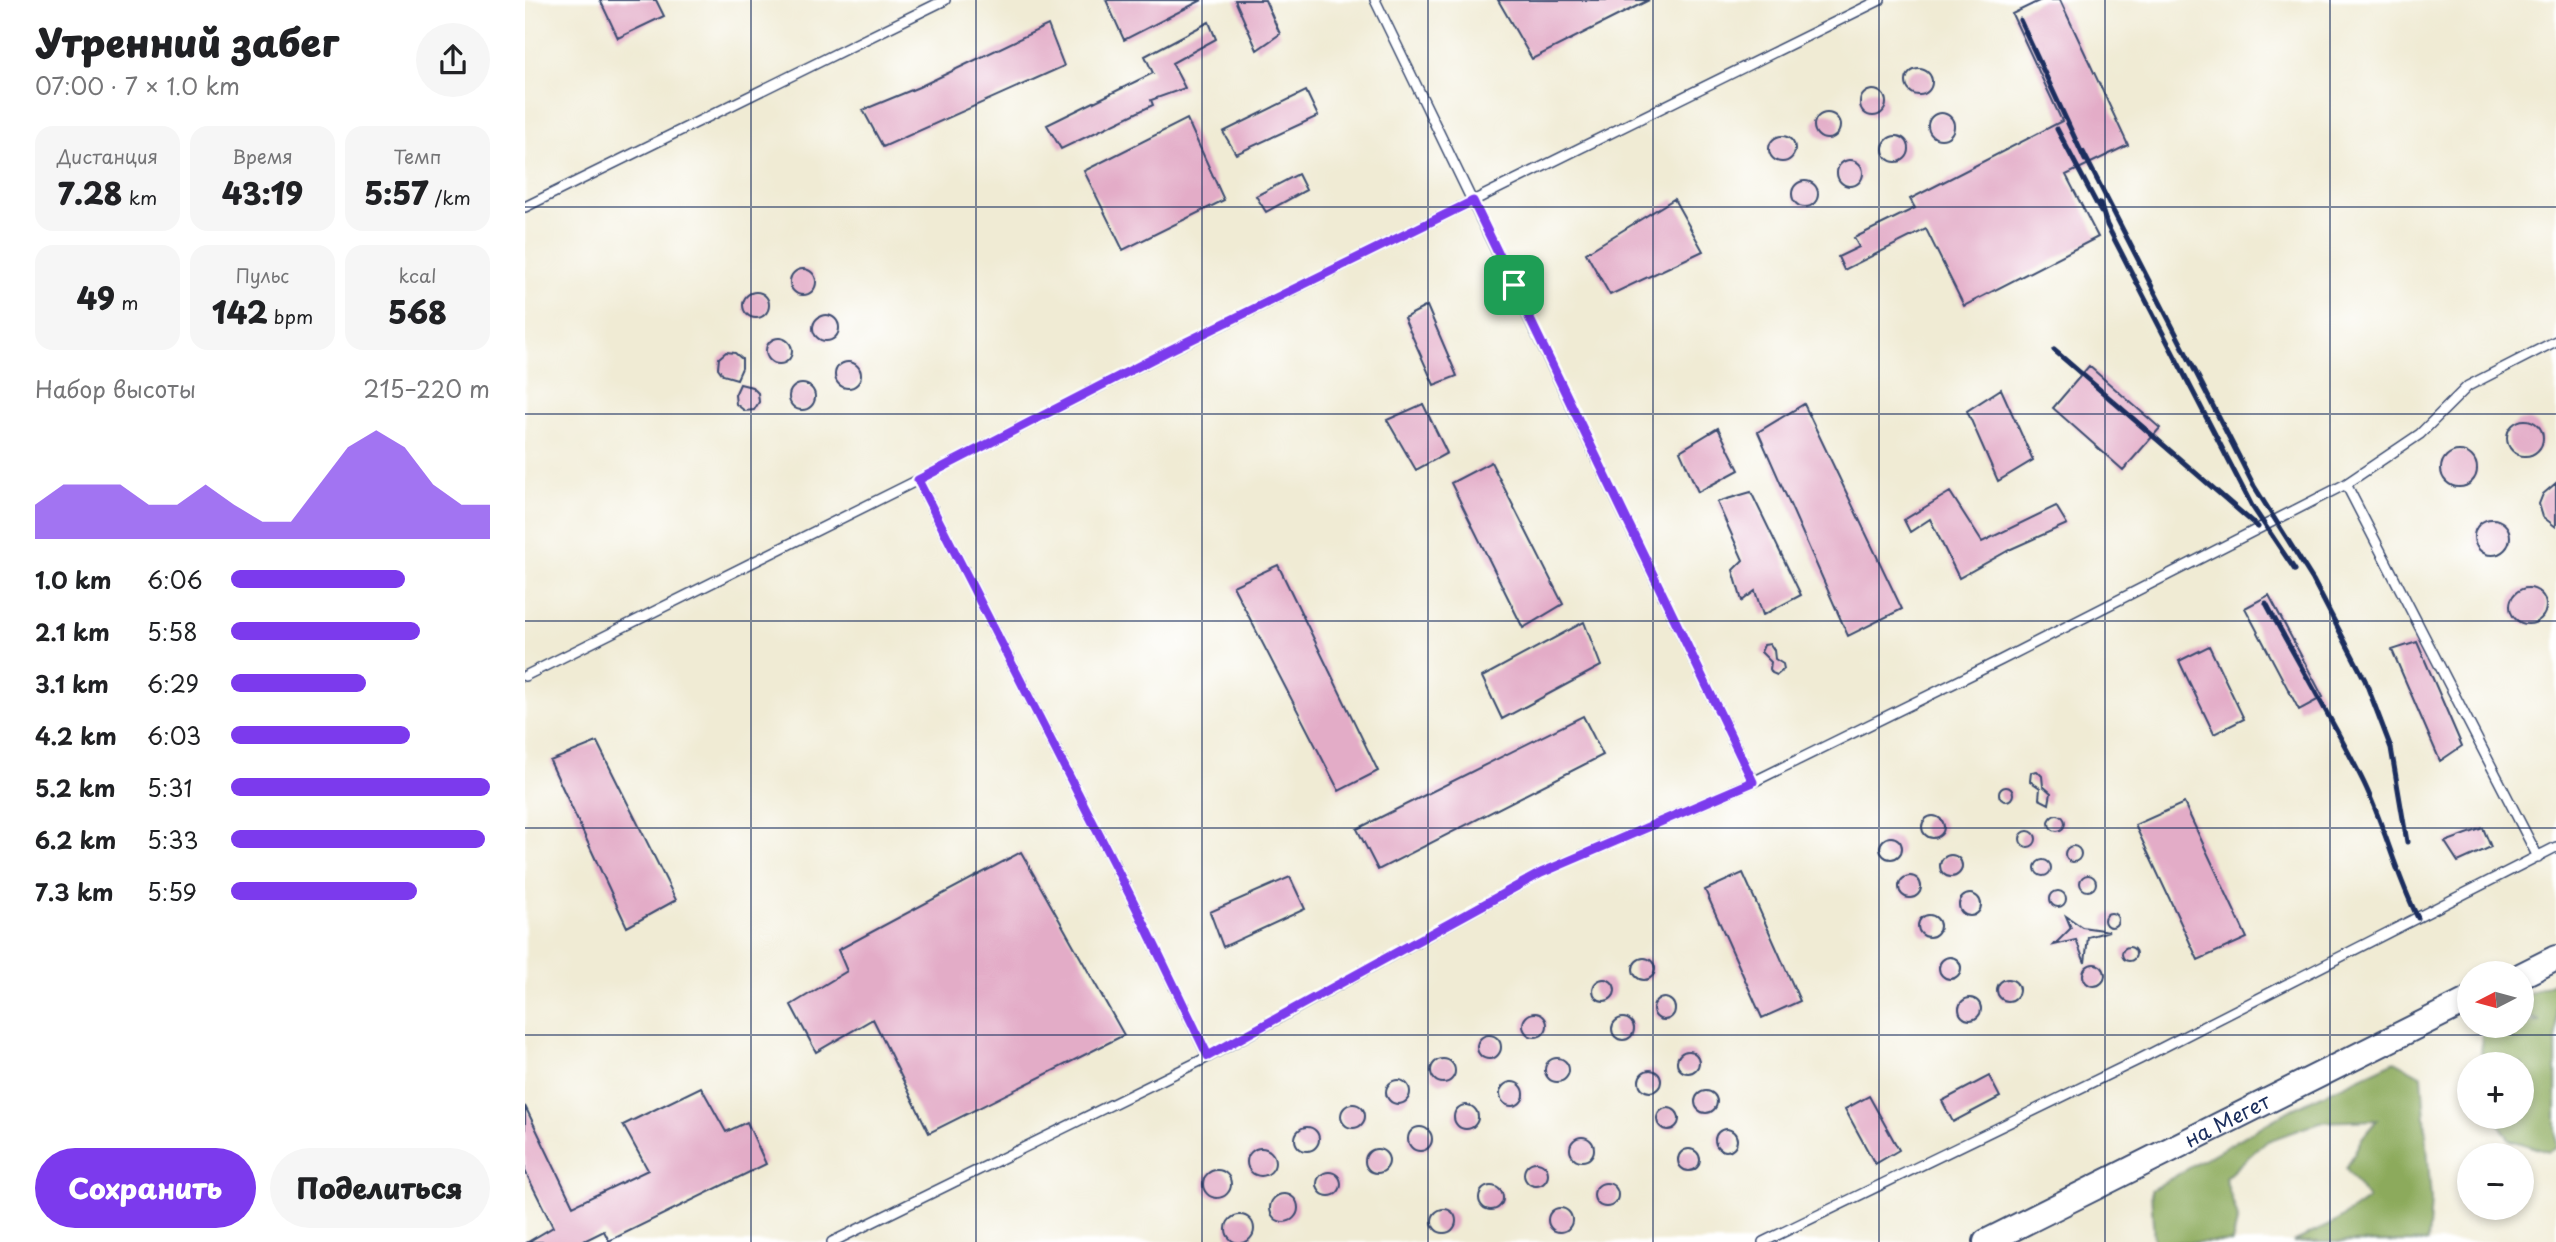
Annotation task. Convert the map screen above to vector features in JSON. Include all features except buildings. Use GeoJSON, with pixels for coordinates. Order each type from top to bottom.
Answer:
{"type":"FeatureCollection","features":[{"type":"Feature","properties":{"kind":"street"},"geometry":{"type":"LineString","coordinates":[[2534,969],[2556,958]]}},
{"type":"Feature","properties":{"kind":"street","name":"на Мегет"},"geometry":{"type":"LineString","coordinates":[[1986,1242],[2457,1006]]}},
{"type":"Feature","properties":{"kind":"lane"},"geometry":{"type":"LineString","coordinates":[[525,207],[945,0]]}},
{"type":"Feature","properties":{"kind":"lane"},"geometry":{"type":"LineString","coordinates":[[1375,0],[1753,782]]}},
{"type":"Feature","properties":{"kind":"lane"},"geometry":{"type":"LineString","coordinates":[[525,676],[918,480],[1168,351],[1880,0]]}},
{"type":"Feature","properties":{"kind":"lane"},"geometry":{"type":"LineString","coordinates":[[832,1242],[1208,1056],[1541,873],[1753,782],[2001,660],[2346,484],[2420,434],[2468,386],[2556,341]]}},
{"type":"Feature","properties":{"kind":"lane"},"geometry":{"type":"LineString","coordinates":[[918,480],[1137,909],[1208,1056]]}},
{"type":"Feature","properties":{"kind":"lane"},"geometry":{"type":"LineString","coordinates":[[2346,484],[2538,857]]}},
{"type":"Feature","properties":{"kind":"lane"},"geometry":{"type":"LineString","coordinates":[[1763,1242],[2140,1059],[2556,847]]}},
{"type":"Feature","properties":{"kind":"green space"},"geometry":{"type":"Polygon","coordinates":[[[2556,982],[2556,1148],[2548,1152],[2534,1148],[2534,1143],[2510,1140],[2502,1129],[2534,1129],[2534,1052],[2481,1052],[2482,1038],[2534,1038],[2534,1021],[2540,1021],[2534,1019],[2534,991],[2556,982]]]}},
{"type":"Feature","properties":{"kind":"green space"},"geometry":{"type":"Polygon","coordinates":[[[2395,1061],[2422,1076],[2431,1200],[2428,1242],[2293,1242],[2336,1222],[2368,1199],[2346,1169],[2362,1138],[2377,1120],[2320,1122],[2265,1142],[2225,1178],[2238,1218],[2232,1242],[2154,1242],[2151,1190],[2292,1109],[2395,1061]]]}},
{"type":"Feature","properties":{"kind":"railway"},"geometry":{"type":"LineString","coordinates":[[2020,20],[2085,160]]}},
{"type":"Feature","properties":{"kind":"railway"},"geometry":{"type":"LineString","coordinates":[[2057,129],[2101,212]]}},
{"type":"Feature","properties":{"kind":"railway"},"geometry":{"type":"LineString","coordinates":[[2083,152],[2254,486],[2313,580],[2365,680],[2391,748],[2407,842]]}},
{"type":"Feature","properties":{"kind":"railway"},"geometry":{"type":"LineString","coordinates":[[2100,203],[2107,225],[2252,506],[2295,570]]}},
{"type":"Feature","properties":{"kind":"railway"},"geometry":{"type":"LineString","coordinates":[[2054,350],[2258,527]]}},
{"type":"Feature","properties":{"kind":"railway"},"geometry":{"type":"LineString","coordinates":[[2266,603],[2364,783],[2418,918]]}},
{"type":"Feature","properties":{"kind":"route"},"geometry":{"type":"LineString","coordinates":[[1473,201],[1514,285],[1753,782],[1541,873],[1208,1056],[1137,909],[918,480],[1168,351],[1473,201]]}}]}
